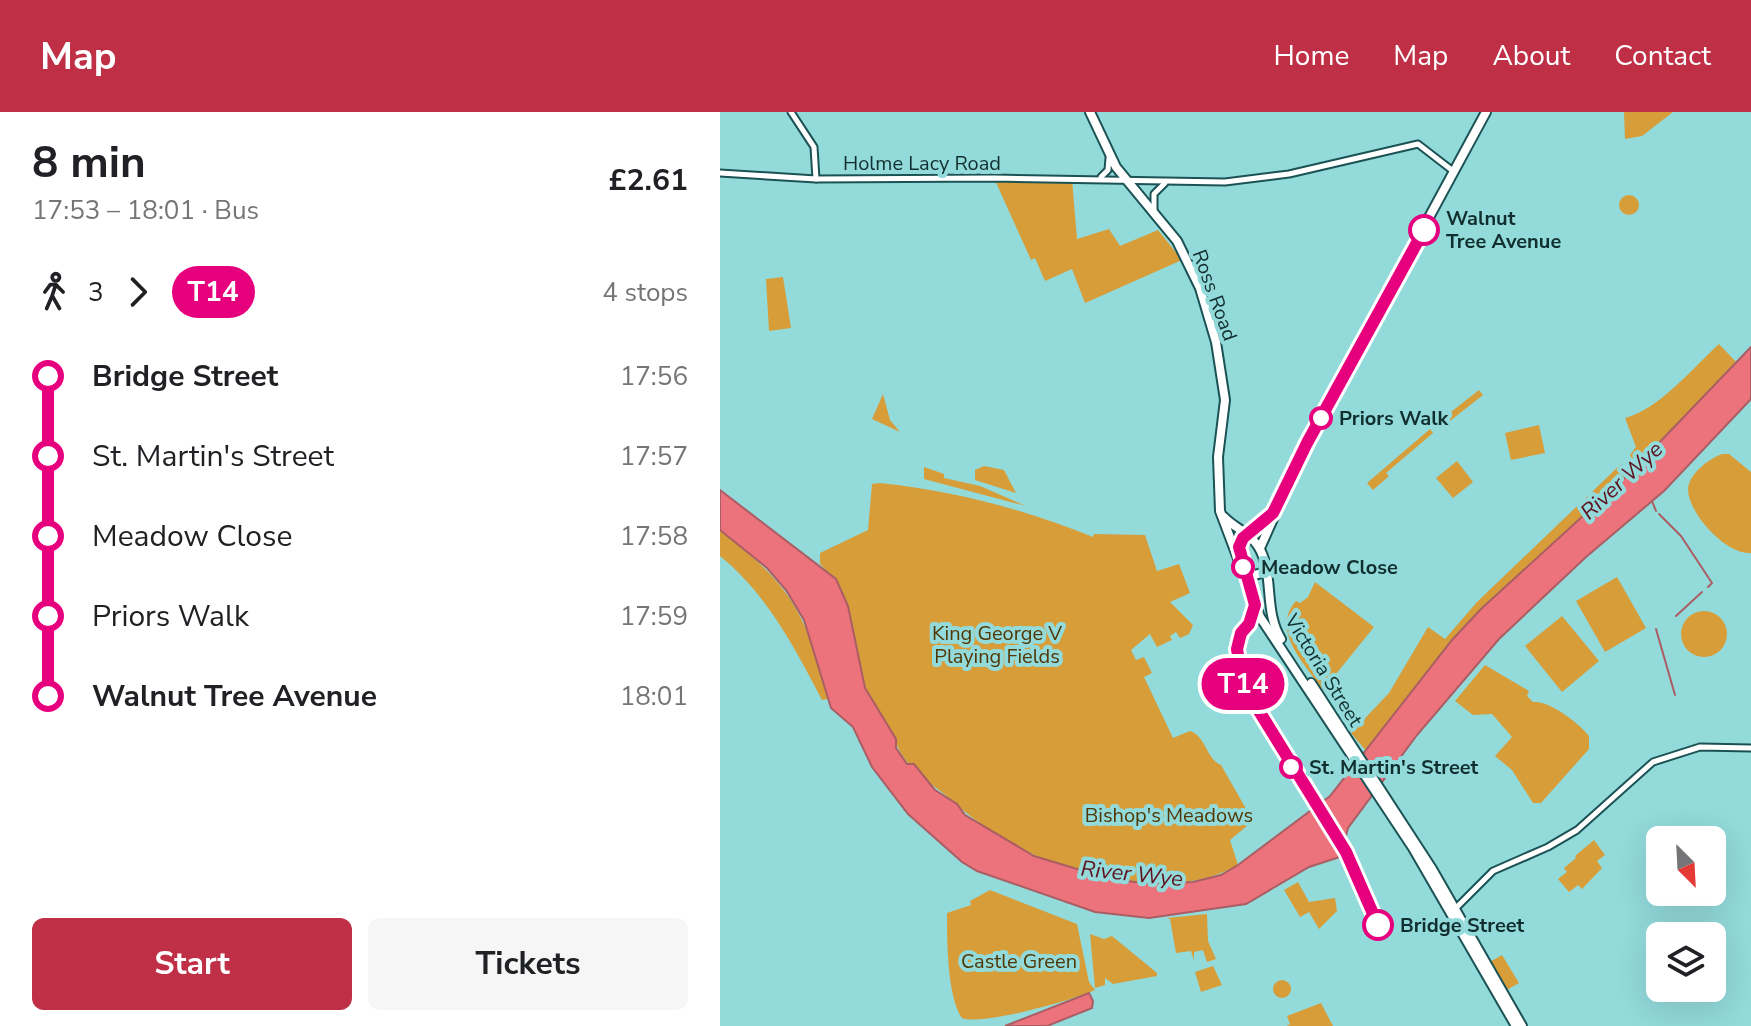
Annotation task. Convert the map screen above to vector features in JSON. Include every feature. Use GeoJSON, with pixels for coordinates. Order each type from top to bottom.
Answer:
{"type":"FeatureCollection","features":[{"type":"Feature","properties":{"kind":"highway","name":"Ross Road"},"geometry":{"type":"LineString","coordinates":[[1090,112],[1109,155],[1191,266],[1216,342],[1225,400],[1217,475],[1222,516],[1240,558]]}},
{"type":"Feature","properties":{"kind":"highway"},"geometry":{"type":"LineString","coordinates":[[1222,516],[1248,534],[1260,548],[1273,513],[1307,443],[1486,112]]}},
{"type":"Feature","properties":{"kind":"highway"},"geometry":{"type":"LineString","coordinates":[[1240,558],[1241,542],[1273,513]]}},
{"type":"Feature","properties":{"kind":"highway","name":"Victoria Street"},"geometry":{"type":"LineString","coordinates":[[1260,548],[1269,605],[1282,644]]}},
{"type":"Feature","properties":{"kind":"highway","name":"Victoria Street"},"geometry":{"type":"LineString","coordinates":[[1240,558],[1260,617],[1282,644],[1415,846],[1516,1026]]}},
{"type":"Feature","properties":{"kind":"highway"},"geometry":{"type":"LineString","coordinates":[[1245,573],[1251,576],[1265,572]]}},
{"type":"Feature","properties":{"kind":"highway"},"geometry":{"type":"LineString","coordinates":[[1260,617],[1269,605]]}},
{"type":"Feature","properties":{"kind":"highway","name":"Victoria Street"},"geometry":{"type":"LineString","coordinates":[[1452,912],[1522,1026]]}},
{"type":"Feature","properties":{"kind":"street"},"geometry":{"type":"LineString","coordinates":[[791,112],[814,147],[816,179]]}},
{"type":"Feature","properties":{"kind":"street"},"geometry":{"type":"LineString","coordinates":[[1125,179],[1166,183],[1252,180],[1409,145],[1427,149],[1455,173]]}},
{"type":"Feature","properties":{"kind":"street"},"geometry":{"type":"LineString","coordinates":[[1096,178],[1106,174],[1109,155]]}},
{"type":"Feature","properties":{"kind":"street","name":"Holme Lacy Road"},"geometry":{"type":"LineString","coordinates":[[720,173],[816,179],[1125,179]]}},
{"type":"Feature","properties":{"kind":"street"},"geometry":{"type":"LineString","coordinates":[[1154,212],[1154,194],[1166,183]]}},
{"type":"Feature","properties":{"kind":"street"},"geometry":{"type":"LineString","coordinates":[[1452,912],[1493,871],[1548,847],[1577,830],[1648,764],[1697,748],[1751,748]]}},
{"type":"Feature","properties":{"kind":"green space"},"geometry":{"type":"Polygon","coordinates":[[[1624,112],[1673,112],[1642,136],[1625,139],[1624,112]]]}},
{"type":"Feature","properties":{"kind":"green space"},"geometry":{"type":"Polygon","coordinates":[[[994,178],[1072,179],[1077,239],[1109,229],[1120,246],[1158,230],[1182,260],[1085,303],[1072,269],[1045,281],[1035,258],[1031,260],[994,178]]]}},
{"type":"Feature","properties":{"kind":"green space"},"geometry":{"type":"Polygon","coordinates":[[[1629,195],[1636,198],[1639,205],[1636,212],[1629,215],[1622,212],[1619,205],[1622,198],[1629,195]]]}},
{"type":"Feature","properties":{"kind":"green space"},"geometry":{"type":"Polygon","coordinates":[[[783,277],[791,328],[769,331],[766,279],[783,277]]]}},
{"type":"Feature","properties":{"kind":"green space"},"geometry":{"type":"Polygon","coordinates":[[[1719,344],[1737,363],[1636,467],[1630,455],[1636,447],[1625,418],[1663,397],[1719,344]]]}},
{"type":"Feature","properties":{"kind":"green space"},"geometry":{"type":"Polygon","coordinates":[[[1479,390],[1483,395],[1441,428],[1437,423],[1479,390]]]}},
{"type":"Feature","properties":{"kind":"green space"},"geometry":{"type":"Polygon","coordinates":[[[883,394],[890,420],[900,432],[872,419],[883,394]]]}},
{"type":"Feature","properties":{"kind":"green space"},"geometry":{"type":"Polygon","coordinates":[[[1539,425],[1545,453],[1511,460],[1505,433],[1539,425]]]}},
{"type":"Feature","properties":{"kind":"green space"},"geometry":{"type":"Polygon","coordinates":[[[1430,429],[1433,433],[1386,473],[1389,476],[1373,490],[1367,483],[1430,429]]]}},
{"type":"Feature","properties":{"kind":"green space"},"geometry":{"type":"Polygon","coordinates":[[[1722,454],[1729,454],[1751,472],[1751,553],[1741,552],[1720,540],[1702,521],[1690,500],[1688,490],[1691,478],[1706,463],[1722,454]]]}},
{"type":"Feature","properties":{"kind":"green space"},"geometry":{"type":"Polygon","coordinates":[[[1457,461],[1473,482],[1453,498],[1436,478],[1457,461]]]}},
{"type":"Feature","properties":{"kind":"green space"},"geometry":{"type":"Polygon","coordinates":[[[1621,464],[1626,476],[1481,609],[1452,640],[1367,752],[1351,733],[1389,693],[1428,627],[1445,639],[1477,602],[1621,464]]]}},
{"type":"Feature","properties":{"kind":"green space"},"geometry":{"type":"Polygon","coordinates":[[[984,466],[1004,470],[1016,493],[975,480],[975,470],[984,466]]]}},
{"type":"Feature","properties":{"kind":"green space"},"geometry":{"type":"Polygon","coordinates":[[[924,467],[944,474],[944,478],[980,486],[1026,506],[924,479],[924,467]]]}},
{"type":"Feature","properties":{"kind":"green space","name":"King George V Playing Fields"},"geometry":{"type":"Polygon","coordinates":[[[872,484],[988,502],[1093,537],[1094,534],[1145,535],[1157,571],[1179,564],[1190,593],[1170,602],[1193,625],[1189,634],[1180,638],[1176,632],[1170,636],[1172,640],[1157,647],[1150,634],[1131,650],[1136,660],[1144,657],[1152,673],[1144,677],[1173,738],[1190,731],[1199,738],[1212,758],[1221,765],[1253,821],[1230,840],[1238,865],[1204,878],[1168,884],[1129,882],[1090,875],[1016,846],[984,826],[911,766],[867,692],[846,605],[840,591],[820,564],[820,553],[868,530],[872,484]]]}},
{"type":"Feature","properties":{"kind":"green space"},"geometry":{"type":"Polygon","coordinates":[[[720,530],[764,568],[792,602],[811,643],[828,699],[822,700],[766,604],[720,556],[720,530]]]}},
{"type":"Feature","properties":{"kind":"green space"},"geometry":{"type":"Polygon","coordinates":[[[1617,577],[1646,628],[1605,652],[1576,601],[1617,577]]]}},
{"type":"Feature","properties":{"kind":"green space"},"geometry":{"type":"Polygon","coordinates":[[[1315,582],[1374,627],[1323,690],[1293,647],[1287,623],[1296,601],[1300,603],[1308,597],[1315,582]]]}},
{"type":"Feature","properties":{"kind":"green space"},"geometry":{"type":"Polygon","coordinates":[[[1704,611],[1720,618],[1727,634],[1720,650],[1704,657],[1688,650],[1681,634],[1688,618],[1704,611]]]}},
{"type":"Feature","properties":{"kind":"green space"},"geometry":{"type":"Polygon","coordinates":[[[1562,616],[1599,661],[1562,692],[1525,646],[1562,616]]]}},
{"type":"Feature","properties":{"kind":"green space"},"geometry":{"type":"Polygon","coordinates":[[[1485,665],[1529,691],[1527,696],[1533,702],[1540,702],[1563,713],[1589,736],[1589,749],[1541,803],[1533,803],[1512,770],[1495,756],[1512,737],[1492,714],[1473,715],[1455,701],[1485,665]]]}},
{"type":"Feature","properties":{"kind":"green space"},"geometry":{"type":"Polygon","coordinates":[[[1594,840],[1605,855],[1597,861],[1602,868],[1582,889],[1578,885],[1569,892],[1558,879],[1567,872],[1564,868],[1575,856],[1594,840]]]}},
{"type":"Feature","properties":{"kind":"green space"},"geometry":{"type":"Polygon","coordinates":[[[1298,882],[1309,902],[1335,898],[1337,911],[1319,929],[1309,912],[1300,917],[1284,890],[1298,882]]]}},
{"type":"Feature","properties":{"kind":"green space","name":"Castle Green"},"geometry":{"type":"Polygon","coordinates":[[[990,890],[1077,924],[1089,982],[1095,990],[1006,1016],[972,1020],[962,1018],[951,982],[947,913],[971,905],[970,901],[990,890]]]}},
{"type":"Feature","properties":{"kind":"green space"},"geometry":{"type":"Polygon","coordinates":[[[1207,914],[1208,941],[1216,959],[1207,962],[1203,950],[1194,952],[1194,960],[1191,951],[1176,953],[1170,919],[1167,918],[1207,914]]]}},
{"type":"Feature","properties":{"kind":"green space"},"geometry":{"type":"Polygon","coordinates":[[[1090,934],[1104,939],[1112,936],[1157,976],[1113,984],[1105,978],[1105,985],[1095,988],[1090,934]]]}},
{"type":"Feature","properties":{"kind":"green space"},"geometry":{"type":"Polygon","coordinates":[[[1502,955],[1519,983],[1505,991],[1488,963],[1502,955]]]}},
{"type":"Feature","properties":{"kind":"green space"},"geometry":{"type":"Polygon","coordinates":[[[1213,966],[1222,985],[1201,992],[1195,972],[1213,966]]]}},
{"type":"Feature","properties":{"kind":"green space"},"geometry":{"type":"Polygon","coordinates":[[[1282,980],[1291,989],[1282,998],[1273,989],[1282,980]]]}},
{"type":"Feature","properties":{"kind":"green space"},"geometry":{"type":"Polygon","coordinates":[[[1321,1003],[1333,1026],[1287,1026],[1290,1024],[1287,1016],[1321,1003]]]}},
{"type":"Feature","properties":{"kind":"shaded area"},"geometry":{"type":"Polygon","coordinates":[[[1751,347],[1751,399],[1664,491],[1586,557],[1499,639],[1417,735],[1348,828],[1340,857],[1309,867],[1246,904],[1149,918],[1095,912],[977,871],[962,862],[908,814],[872,767],[853,727],[831,708],[804,620],[786,590],[767,568],[720,530],[720,490],[836,579],[848,606],[865,688],[896,739],[896,748],[907,764],[914,764],[935,790],[957,804],[965,815],[1034,856],[1107,878],[1148,884],[1193,882],[1221,875],[1238,865],[1330,796],[1452,640],[1481,609],[1630,473],[1751,347]]]}},
{"type":"Feature","properties":{"kind":"shaded area"},"geometry":{"type":"Polygon","coordinates":[[[1089,993],[1092,1008],[1047,1026],[1005,1026],[1089,993]]]}},
{"type":"Feature","properties":{"kind":"waterway"},"geometry":{"type":"LineString","coordinates":[[1652,501],[1656,511]]}},
{"type":"Feature","properties":{"kind":"waterway"},"geometry":{"type":"LineString","coordinates":[[1659,514],[1681,536],[1712,583],[1708,587]]}},
{"type":"Feature","properties":{"kind":"waterway"},"geometry":{"type":"LineString","coordinates":[[1676,616],[1702,592]]}},
{"type":"Feature","properties":{"kind":"waterway"},"geometry":{"type":"LineString","coordinates":[[1656,629],[1675,695]]}},
{"type":"Feature","properties":{"kind":"bus line","name":"T14"},"geometry":{"type":"LineString","coordinates":[[1378,925],[1346,852],[1298,779],[1243,685],[1237,664],[1237,649],[1255,605],[1239,547],[1243,538],[1273,513],[1307,443],[1424,230]]}},
{"type":"Feature","properties":{"kind":"place","name":"Walnut Tree Avenue"},"geometry":{"type":"Point","coordinates":[1424,230]}},
{"type":"Feature","properties":{"kind":"place","name":"Priors Walk"},"geometry":{"type":"Point","coordinates":[1321,418]}},
{"type":"Feature","properties":{"kind":"place","name":"Meadow Close"},"geometry":{"type":"Point","coordinates":[1243,567]}},
{"type":"Feature","properties":{"kind":"place","name":"St. Martin's Street"},"geometry":{"type":"Point","coordinates":[1291,767]}},
{"type":"Feature","properties":{"kind":"place","name":"Bridge Street"},"geometry":{"type":"Point","coordinates":[1378,925]}},
{"type":"Feature","properties":{"kind":"water label","name":"River Wye"},"geometry":{"type":"Point","coordinates":[1621,480]}},
{"type":"Feature","properties":{"kind":"water label","name":"River Wye"},"geometry":{"type":"Point","coordinates":[1132,873]}},
{"type":"Feature","properties":{"kind":"park label","name":"Bishop's Meadows"},"geometry":{"type":"Point","coordinates":[1169,815]}}]}
